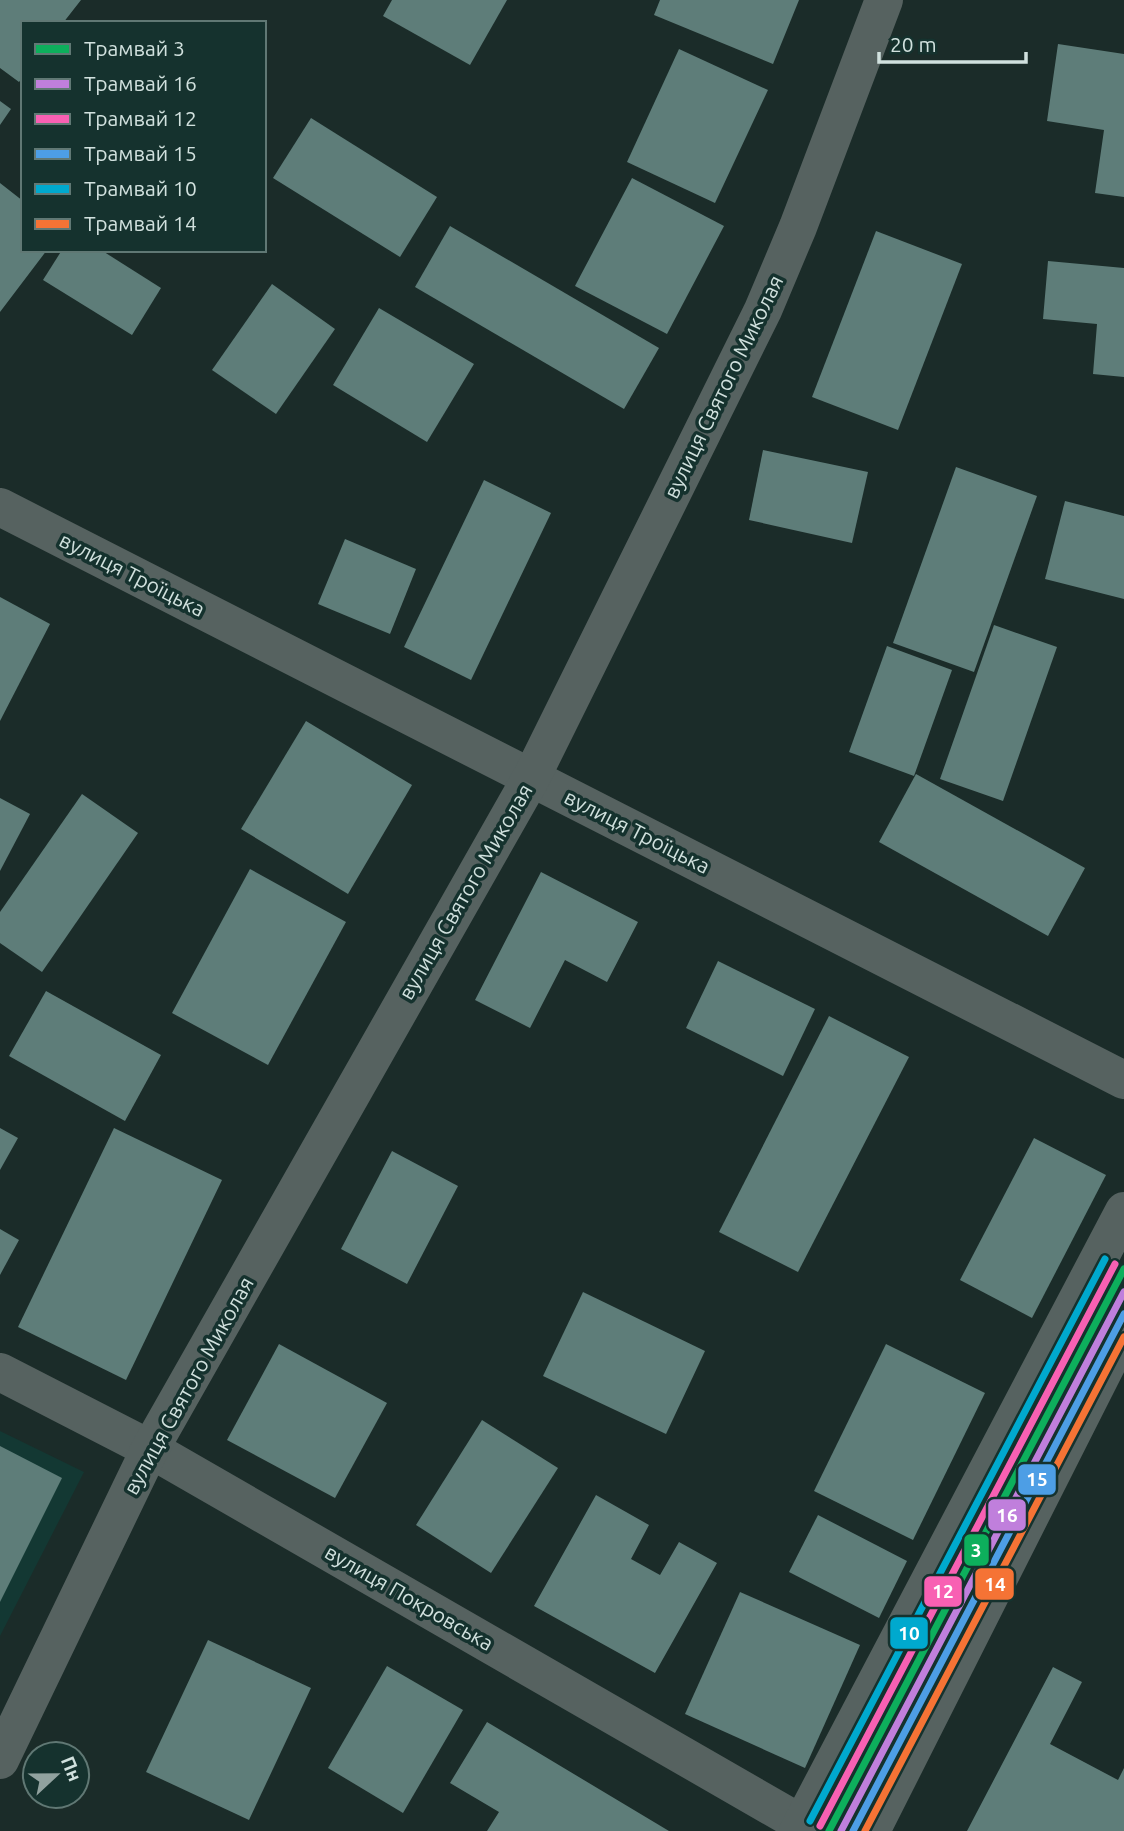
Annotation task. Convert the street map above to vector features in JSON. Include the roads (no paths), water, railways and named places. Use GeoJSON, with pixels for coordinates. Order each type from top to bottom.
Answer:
{"type":"FeatureCollection","features":[{"type":"Feature","properties":{"kind":"street","name":"вулиця Святого Миколая"},"geometry":{"type":"LineString","coordinates":[[0,1760],[150,1449],[531,778],[763,310],[799,227],[884,0]]}},
{"type":"Feature","properties":{"kind":"street","name":"вулиця Троїцька"},"geometry":{"type":"LineString","coordinates":[[0,508],[1124,1080]]}},
{"type":"Feature","properties":{"kind":"street"},"geometry":{"type":"LineString","coordinates":[[804,1829],[1124,1212]]}},
{"type":"Feature","properties":{"kind":"street"},"geometry":{"type":"LineString","coordinates":[[871,1831],[1124,1330]]}},
{"type":"Feature","properties":{"kind":"street","name":"вулиця Покровська"},"geometry":{"type":"LineString","coordinates":[[0,1372],[150,1449],[804,1829]]}},
{"type":"Feature","properties":{"kind":"tram line","name":"10"},"geometry":{"type":"LineString","coordinates":[[810,1821],[1105,1259]]}},
{"type":"Feature","properties":{"kind":"tram line","name":"12"},"geometry":{"type":"LineString","coordinates":[[820,1826],[1115,1264]]}},
{"type":"Feature","properties":{"kind":"tram line","name":"3"},"geometry":{"type":"LineString","coordinates":[[829,1831],[1124,1269]]}},
{"type":"Feature","properties":{"kind":"tram line","name":"16"},"geometry":{"type":"LineString","coordinates":[[841,1831],[1124,1292]]}},
{"type":"Feature","properties":{"kind":"tram line","name":"15"},"geometry":{"type":"LineString","coordinates":[[853,1831],[1124,1314]]}},
{"type":"Feature","properties":{"kind":"tram line","name":"14"},"geometry":{"type":"LineString","coordinates":[[865,1831],[1124,1337]]}}]}
